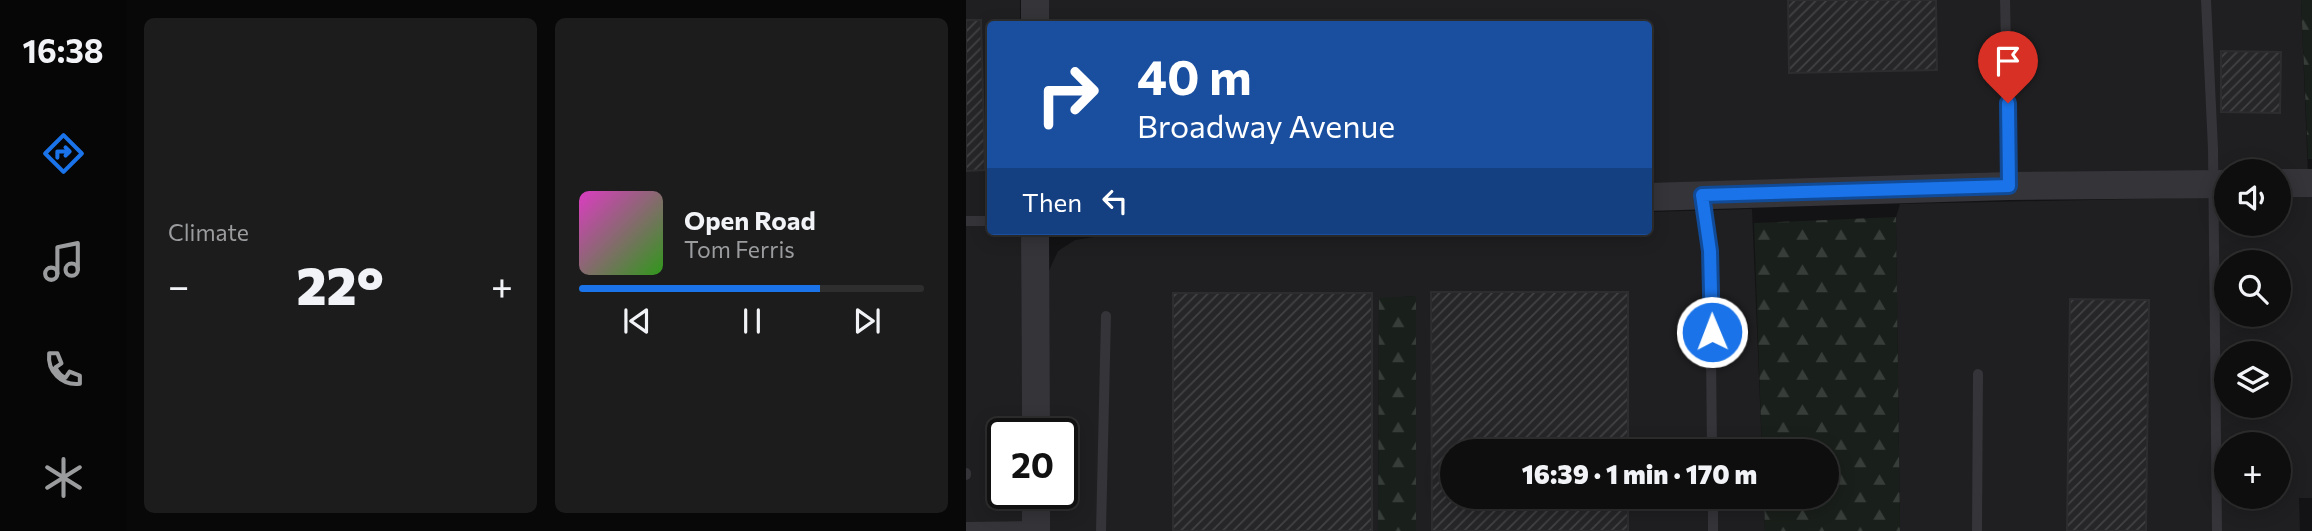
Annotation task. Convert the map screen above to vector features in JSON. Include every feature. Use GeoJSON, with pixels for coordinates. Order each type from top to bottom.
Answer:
{"type":"FeatureCollection","features":[{"type":"Feature","properties":{"kind":"street"},"geometry":{"type":"LineString","coordinates":[[1035,0],[1035,21]]}},
{"type":"Feature","properties":{"kind":"street"},"geometry":{"type":"LineString","coordinates":[[2291,183],[2312,183]]}},
{"type":"Feature","properties":{"kind":"street"},"geometry":{"type":"LineString","coordinates":[[1652,197],[2009,186],[2214,184]]}},
{"type":"Feature","properties":{"kind":"street"},"geometry":{"type":"LineString","coordinates":[[1035,235],[1036,418]]}},
{"type":"Feature","properties":{"kind":"street"},"geometry":{"type":"LineString","coordinates":[[1036,509],[1036,528]]}},
{"type":"Feature","properties":{"kind":"lane"},"geometry":{"type":"LineString","coordinates":[[2005,0],[2009,186]]}},
{"type":"Feature","properties":{"kind":"lane"},"geometry":{"type":"LineString","coordinates":[[2206,0],[2215,159]]}},
{"type":"Feature","properties":{"kind":"lane"},"geometry":{"type":"LineString","coordinates":[[1702,195],[1710,251],[1712,439]]}},
{"type":"Feature","properties":{"kind":"lane"},"geometry":{"type":"LineString","coordinates":[[966,221],[987,221]]}},
{"type":"Feature","properties":{"kind":"lane"},"geometry":{"type":"LineString","coordinates":[[2217,531],[2219,236]]}},
{"type":"Feature","properties":{"kind":"lane"},"geometry":{"type":"LineString","coordinates":[[1101,531],[1106,316]]}},
{"type":"Feature","properties":{"kind":"lane"},"geometry":{"type":"LineString","coordinates":[[1977,531],[1978,374]]}},
{"type":"Feature","properties":{"kind":"lane"},"geometry":{"type":"LineString","coordinates":[[1713,509],[1713,531]]}},
{"type":"Feature","properties":{"kind":"lane"},"geometry":{"type":"LineString","coordinates":[[966,527],[1036,528]]}},
{"type":"Feature","properties":{"kind":"shaded area"},"geometry":{"type":"Polygon","coordinates":[[[966,0],[1020,0],[1020,21],[987,21],[987,235],[1021,235],[1022,418],[987,418],[987,509],[1023,509],[1023,531],[966,531],[966,0]]]}},
{"type":"Feature","properties":{"kind":"shaded area"},"geometry":{"type":"Polygon","coordinates":[[[1048,0],[2301,0],[2308,174],[2291,174],[2291,159],[2214,159],[2214,172],[1652,187],[1652,21],[1049,21],[1048,0]]]}},
{"type":"Feature","properties":{"kind":"shaded area"},"geometry":{"type":"Polygon","coordinates":[[[2312,195],[2312,498],[2299,498],[2300,531],[1900,531],[1896,217],[1900,204],[2214,197],[2214,236],[2291,236],[2291,196],[2312,195]]]}},
{"type":"Feature","properties":{"kind":"shaded area"},"geometry":{"type":"Polygon","coordinates":[[[1752,209],[1762,439],[1440,439],[1440,509],[1764,509],[1765,531],[1416,531],[1416,296],[1379,299],[1378,531],[1047,531],[1047,509],[1078,509],[1078,418],[1047,418],[1046,277],[1058,251],[1075,240],[1107,235],[1652,235],[1652,212],[1752,209]]]}},
{"type":"Feature","properties":{"kind":"green space"},"geometry":{"type":"Polygon","coordinates":[[[2301,0],[2312,0],[2312,159],[2308,159],[2301,0]]]}},
{"type":"Feature","properties":{"kind":"green space"},"geometry":{"type":"Polygon","coordinates":[[[1896,217],[1900,531],[1765,531],[1764,509],[1839,509],[1839,439],[1762,439],[1754,223],[1896,217]]]}},
{"type":"Feature","properties":{"kind":"green space"},"geometry":{"type":"Polygon","coordinates":[[[1416,296],[1416,531],[1378,531],[1379,298],[1416,296]]]}},
{"type":"Feature","properties":{"kind":"building"},"geometry":{"type":"Polygon","coordinates":[[[1788,0],[1936,0],[1937,70],[1789,73],[1788,0]]]}},
{"type":"Feature","properties":{"kind":"building"},"geometry":{"type":"Polygon","coordinates":[[[966,20],[981,20],[985,170],[966,171],[966,20]]]}},
{"type":"Feature","properties":{"kind":"building"},"geometry":{"type":"Polygon","coordinates":[[[2221,51],[2281,52],[2280,113],[2221,112],[2221,51]]]}},
{"type":"Feature","properties":{"kind":"building"},"geometry":{"type":"Polygon","coordinates":[[[1431,292],[1628,292],[1628,439],[1440,439],[1440,509],[1628,509],[1628,531],[1432,531],[1431,292]]]}},
{"type":"Feature","properties":{"kind":"building"},"geometry":{"type":"Polygon","coordinates":[[[1173,293],[1372,293],[1372,531],[1173,531],[1173,293]]]}},
{"type":"Feature","properties":{"kind":"building"},"geometry":{"type":"Polygon","coordinates":[[[2070,299],[2149,300],[2146,531],[2067,531],[2070,299]]]}},
{"type":"Feature","properties":{"kind":"route"},"geometry":{"type":"LineString","coordinates":[[1712,332],[1710,251],[1702,195],[2009,186],[2008,103]]}}]}
